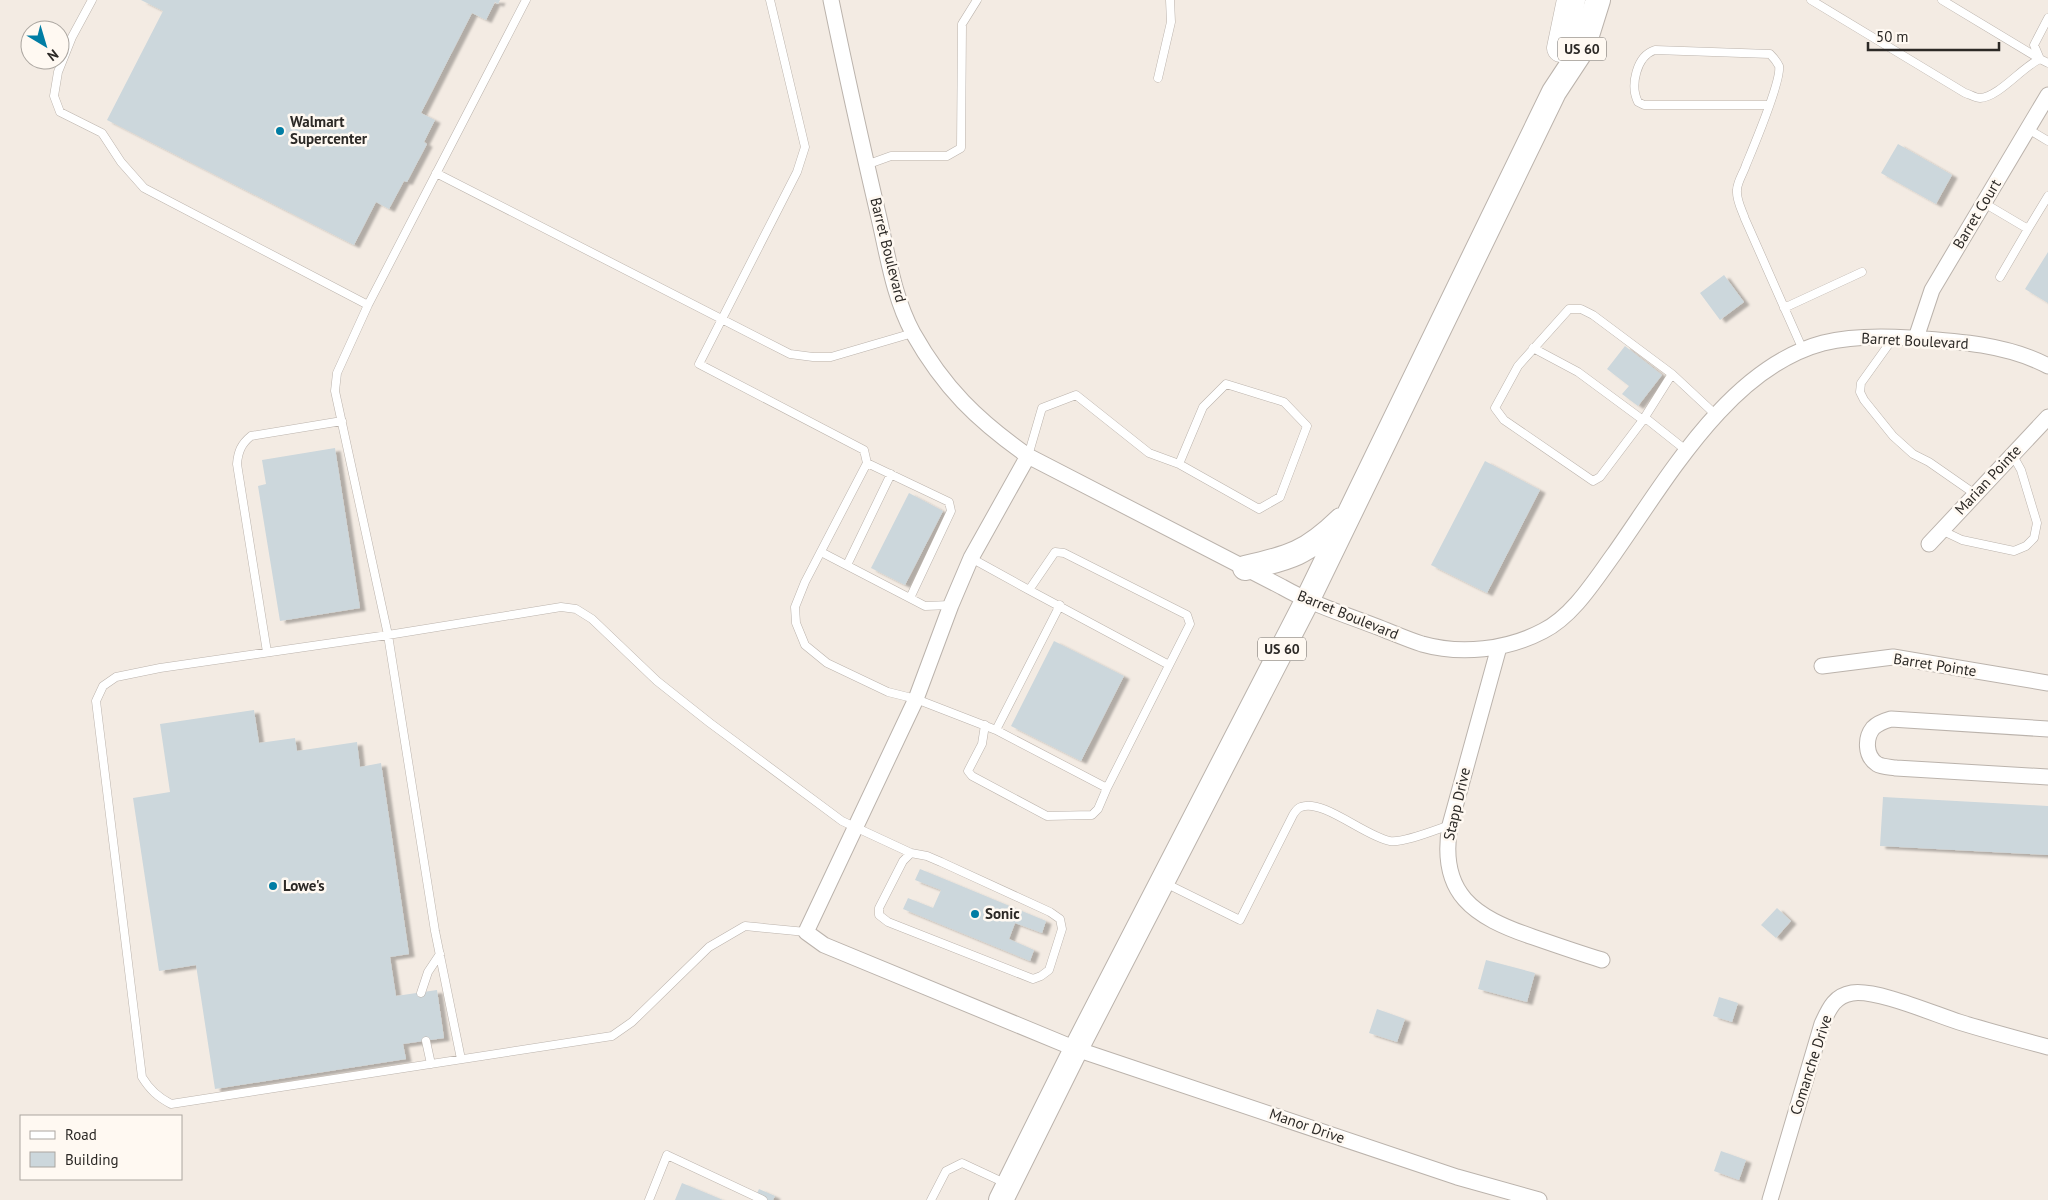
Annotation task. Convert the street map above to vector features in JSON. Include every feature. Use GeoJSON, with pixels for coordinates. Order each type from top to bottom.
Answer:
{"type":"FeatureCollection","features":[{"type":"Feature","properties":{"kind":"highway"},"geometry":{"type":"LineString","coordinates":[[1562,48],[1571,0]]}},
{"type":"Feature","properties":{"kind":"main road","name":"US 60"},"geometry":{"type":"LineString","coordinates":[[1554,92],[1562,48],[1580,0]]}},
{"type":"Feature","properties":{"kind":"main road","name":"US 60"},"geometry":{"type":"LineString","coordinates":[[1005,1192],[1076,1049],[1307,601],[1554,92],[1582,48],[1598,0]]}},
{"type":"Feature","properties":{"kind":"main road"},"geometry":{"type":"LineString","coordinates":[[1245,568],[1282,560],[1300,552],[1327,534],[1350,512]]}},
{"type":"Feature","properties":{"kind":"street","name":"Barret Boulevard"},"geometry":{"type":"LineString","coordinates":[[831,0],[866,164],[898,299],[913,332],[935,368],[961,402],[998,435],[1028,456],[1307,601],[1424,644],[1467,650],[1499,647],[1545,630],[1576,602],[1602,571],[1687,451],[1716,415],[1734,395],[1756,377],[1785,358],[1803,350],[1843,339],[1894,337],[1965,343],[2005,350],[2024,355],[2048,366]]}},
{"type":"Feature","properties":{"kind":"street","name":"Barret Court"},"geometry":{"type":"LineString","coordinates":[[1916,338],[1932,290],[2048,95]]}},
{"type":"Feature","properties":{"kind":"street","name":"Marian Pointe"},"geometry":{"type":"LineString","coordinates":[[1929,544],[2048,417]]}},
{"type":"Feature","properties":{"kind":"street"},"geometry":{"type":"LineString","coordinates":[[806,932],[916,699],[951,605],[971,558],[1028,456]]}},
{"type":"Feature","properties":{"kind":"street","name":"Stapp Drive"},"geometry":{"type":"LineString","coordinates":[[1499,647],[1450,825],[1447,854],[1449,868],[1460,893],[1481,914],[1508,929],[1602,960]]}},
{"type":"Feature","properties":{"kind":"street","name":"Barret Pointe"},"geometry":{"type":"LineString","coordinates":[[1822,666],[1893,657],[2048,683]]}},
{"type":"Feature","properties":{"kind":"street"},"geometry":{"type":"LineString","coordinates":[[2048,730],[1891,719],[1881,722],[1874,727],[1869,734],[1867,743],[1869,755],[1876,763],[1896,768],[2048,777]]}},
{"type":"Feature","properties":{"kind":"street","name":"Manor Drive"},"geometry":{"type":"LineString","coordinates":[[806,932],[824,945],[1076,1049],[1457,1176],[1539,1200]]}},
{"type":"Feature","properties":{"kind":"street","name":"Comanche Drive"},"geometry":{"type":"LineString","coordinates":[[1770,1200],[1822,1024],[1830,1007],[1842,996],[1853,993],[1878,995],[1961,1023],[2048,1047]]}},
{"type":"Feature","properties":{"kind":"lane"},"geometry":{"type":"LineString","coordinates":[[92,0],[72,37],[58,72],[54,96],[60,112],[102,133],[121,162],[144,188],[368,305]]}},
{"type":"Feature","properties":{"kind":"lane"},"geometry":{"type":"LineString","coordinates":[[461,1059],[440,954],[388,635],[336,391],[337,373],[368,305],[526,0]]}},
{"type":"Feature","properties":{"kind":"lane"},"geometry":{"type":"LineString","coordinates":[[770,0],[805,146],[797,172],[699,364],[864,450],[867,463],[795,607],[796,623],[804,645],[828,663],[888,692],[916,699],[985,725],[1107,788]]}},
{"type":"Feature","properties":{"kind":"lane"},"geometry":{"type":"LineString","coordinates":[[866,164],[891,156],[947,156],[961,148],[962,24],[977,0]]}},
{"type":"Feature","properties":{"kind":"lane"},"geometry":{"type":"LineString","coordinates":[[1158,78],[1171,22],[1170,0]]}},
{"type":"Feature","properties":{"kind":"lane"},"geometry":{"type":"LineString","coordinates":[[1811,0],[1965,93],[1980,98],[2000,88],[2029,64],[2040,59]]}},
{"type":"Feature","properties":{"kind":"lane"},"geometry":{"type":"LineString","coordinates":[[1942,0],[2048,63]]}},
{"type":"Feature","properties":{"kind":"lane"},"geometry":{"type":"LineString","coordinates":[[2040,59],[2034,45],[2048,18]]}},
{"type":"Feature","properties":{"kind":"lane"},"geometry":{"type":"LineString","coordinates":[[1769,105],[1644,105],[1638,102],[1634,95],[1637,71],[1643,58],[1650,51],[1655,50],[1770,54],[1779,66],[1769,105],[1737,189],[1745,219],[1803,350]]}},
{"type":"Feature","properties":{"kind":"lane"},"geometry":{"type":"LineString","coordinates":[[2028,129],[2048,141]]}},
{"type":"Feature","properties":{"kind":"lane"},"geometry":{"type":"LineString","coordinates":[[436,174],[790,354],[813,357],[831,356],[913,332]]}},
{"type":"Feature","properties":{"kind":"lane"},"geometry":{"type":"LineString","coordinates":[[2000,277],[2048,196]]}},
{"type":"Feature","properties":{"kind":"lane"},"geometry":{"type":"LineString","coordinates":[[1984,204],[2028,229]]}},
{"type":"Feature","properties":{"kind":"lane"},"geometry":{"type":"LineString","coordinates":[[1784,308],[1862,272]]}},
{"type":"Feature","properties":{"kind":"lane"},"geometry":{"type":"LineString","coordinates":[[1672,374],[1643,420],[1600,477],[1593,481],[1504,420],[1495,408],[1504,388],[1518,366],[1533,348],[1569,309],[1581,309],[1593,315],[1672,374],[1716,415]]}},
{"type":"Feature","properties":{"kind":"lane"},"geometry":{"type":"LineString","coordinates":[[1894,337],[1861,384],[1860,392],[1864,400],[1893,436],[1913,454],[1929,462],[1975,494]]}},
{"type":"Feature","properties":{"kind":"lane"},"geometry":{"type":"LineString","coordinates":[[1533,348],[1578,372],[1643,420],[1648,420],[1687,451]]}},
{"type":"Feature","properties":{"kind":"lane"},"geometry":{"type":"LineString","coordinates":[[1028,456],[1042,408],[1076,395],[1149,453],[1179,464],[1259,509],[1280,497],[1307,426],[1284,402],[1226,384],[1204,407],[1179,464]]}},
{"type":"Feature","properties":{"kind":"lane"},"geometry":{"type":"LineString","coordinates":[[267,652],[237,464],[238,452],[244,441],[251,436],[342,421]]}},
{"type":"Feature","properties":{"kind":"lane"},"geometry":{"type":"LineString","coordinates":[[1941,530],[1962,540],[2014,551],[2026,546],[2034,538],[2037,523],[2021,470],[2012,454]]}},
{"type":"Feature","properties":{"kind":"lane"},"geometry":{"type":"LineString","coordinates":[[867,463],[949,502],[951,511],[910,598]]}},
{"type":"Feature","properties":{"kind":"lane"},"geometry":{"type":"LineString","coordinates":[[847,565],[891,474]]}},
{"type":"Feature","properties":{"kind":"lane"},"geometry":{"type":"LineString","coordinates":[[821,552],[925,606],[951,605]]}},
{"type":"Feature","properties":{"kind":"lane"},"geometry":{"type":"LineString","coordinates":[[985,725],[982,744],[968,771],[972,776],[1047,816],[1092,815],[1098,809],[1190,624],[1186,615],[1064,552],[1055,552],[1029,590]]}},
{"type":"Feature","properties":{"kind":"lane"},"geometry":{"type":"LineString","coordinates":[[971,558],[1169,665]]}},
{"type":"Feature","properties":{"kind":"lane"},"geometry":{"type":"LineString","coordinates":[[996,730],[1060,605]]}},
{"type":"Feature","properties":{"kind":"lane"},"geometry":{"type":"LineString","coordinates":[[806,932],[745,926],[709,947],[632,1022],[612,1036],[171,1104],[150,1090],[142,1078],[96,700],[103,686],[116,677],[160,668],[388,635],[561,607],[576,609],[592,619],[657,681],[710,723],[842,821],[911,853],[927,856],[941,862],[1050,912],[1060,919],[1062,929],[1049,970],[1041,976],[1033,978],[888,922],[879,915],[879,908],[903,861],[911,853]]}},
{"type":"Feature","properties":{"kind":"lane"},"geometry":{"type":"LineString","coordinates":[[1162,881],[1240,920],[1293,815],[1299,808],[1306,805],[1321,808],[1378,838],[1391,841],[1450,825]]}},
{"type":"Feature","properties":{"kind":"lane"},"geometry":{"type":"LineString","coordinates":[[421,993],[428,972],[440,954]]}},
{"type":"Feature","properties":{"kind":"lane"},"geometry":{"type":"LineString","coordinates":[[426,1041],[431,1064]]}},
{"type":"Feature","properties":{"kind":"lane"},"geometry":{"type":"LineString","coordinates":[[648,1200],[667,1155],[763,1200]]}},
{"type":"Feature","properties":{"kind":"lane"},"geometry":{"type":"LineString","coordinates":[[931,1200],[946,1171],[962,1163],[1005,1192]]}},
{"type":"Feature","properties":{"kind":"building","name":"Walmart Supercenter"},"geometry":{"type":"Polygon","coordinates":[[[141,0],[500,0],[498,4],[495,2],[486,20],[472,13],[421,113],[435,120],[424,142],[427,144],[407,182],[404,181],[389,209],[376,202],[354,245],[107,120],[163,11],[141,0]]]}},
{"type":"Feature","properties":{"kind":"building"},"geometry":{"type":"Polygon","coordinates":[[[1898,144],[1952,175],[1936,204],[1881,173],[1898,144]]]}},
{"type":"Feature","properties":{"kind":"building"},"geometry":{"type":"Polygon","coordinates":[[[2048,252],[2048,303],[2025,289],[2048,252]]]}},
{"type":"Feature","properties":{"kind":"building"},"geometry":{"type":"Polygon","coordinates":[[[1724,275],[1744,302],[1720,320],[1700,293],[1724,275]]]}},
{"type":"Feature","properties":{"kind":"building"},"geometry":{"type":"Polygon","coordinates":[[[1625,346],[1662,375],[1638,406],[1622,394],[1629,386],[1607,369],[1625,346]]]}},
{"type":"Feature","properties":{"kind":"building"},"geometry":{"type":"Polygon","coordinates":[[[335,448],[360,608],[280,621],[258,486],[266,484],[262,460],[335,448]]]}},
{"type":"Feature","properties":{"kind":"building"},"geometry":{"type":"Polygon","coordinates":[[[1485,461],[1540,490],[1487,593],[1431,565],[1485,461]]]}},
{"type":"Feature","properties":{"kind":"building"},"geometry":{"type":"Polygon","coordinates":[[[909,493],[943,511],[905,585],[871,568],[909,493]]]}},
{"type":"Feature","properties":{"kind":"building"},"geometry":{"type":"Polygon","coordinates":[[[1054,641],[1124,676],[1081,761],[1011,726],[1054,641]]]}},
{"type":"Feature","properties":{"kind":"building","name":"Lowe's"},"geometry":{"type":"Polygon","coordinates":[[[254,710],[259,743],[295,738],[297,751],[357,742],[360,767],[381,763],[409,954],[390,957],[396,996],[437,990],[444,1038],[403,1044],[406,1059],[215,1089],[196,965],[159,971],[133,798],[170,792],[160,724],[254,710]]]}},
{"type":"Feature","properties":{"kind":"building"},"geometry":{"type":"Polygon","coordinates":[[[1883,797],[2048,806],[2048,855],[1880,846],[1883,797]]]}},
{"type":"Feature","properties":{"kind":"building"},"geometry":{"type":"Polygon","coordinates":[[[920,869],[1046,921],[1042,933],[1015,923],[1009,939],[1034,950],[1030,961],[903,909],[908,898],[933,908],[941,890],[915,880],[920,869]]]}},
{"type":"Feature","properties":{"kind":"building"},"geometry":{"type":"Polygon","coordinates":[[[1777,908],[1791,921],[1776,938],[1761,925],[1777,908]]]}},
{"type":"Feature","properties":{"kind":"building"},"geometry":{"type":"Polygon","coordinates":[[[1486,960],[1535,973],[1527,1002],[1478,989],[1486,960]]]}},
{"type":"Feature","properties":{"kind":"building"},"geometry":{"type":"Polygon","coordinates":[[[1719,997],[1738,1003],[1732,1022],[1713,1016],[1719,997]]]}},
{"type":"Feature","properties":{"kind":"building"},"geometry":{"type":"Polygon","coordinates":[[[1377,1009],[1405,1019],[1397,1042],[1369,1033],[1377,1009]]]}},
{"type":"Feature","properties":{"kind":"building"},"geometry":{"type":"Polygon","coordinates":[[[1721,1151],[1746,1160],[1739,1180],[1714,1171],[1721,1151]]]}},
{"type":"Feature","properties":{"kind":"building"},"geometry":{"type":"Polygon","coordinates":[[[682,1183],[723,1200],[675,1200],[682,1183]]]}},
{"type":"Feature","properties":{"kind":"building"},"geometry":{"type":"Polygon","coordinates":[[[759,1189],[775,1196],[773,1200],[754,1200],[759,1189]]]}},
{"type":"Feature","properties":{"kind":"place","name":"Walmart Supercenter"},"geometry":{"type":"Point","coordinates":[280,131]}},
{"type":"Feature","properties":{"kind":"place","name":"Lowe's"},"geometry":{"type":"Point","coordinates":[273,886]}},
{"type":"Feature","properties":{"kind":"place","name":"Sonic"},"geometry":{"type":"Point","coordinates":[975,914]}}]}
